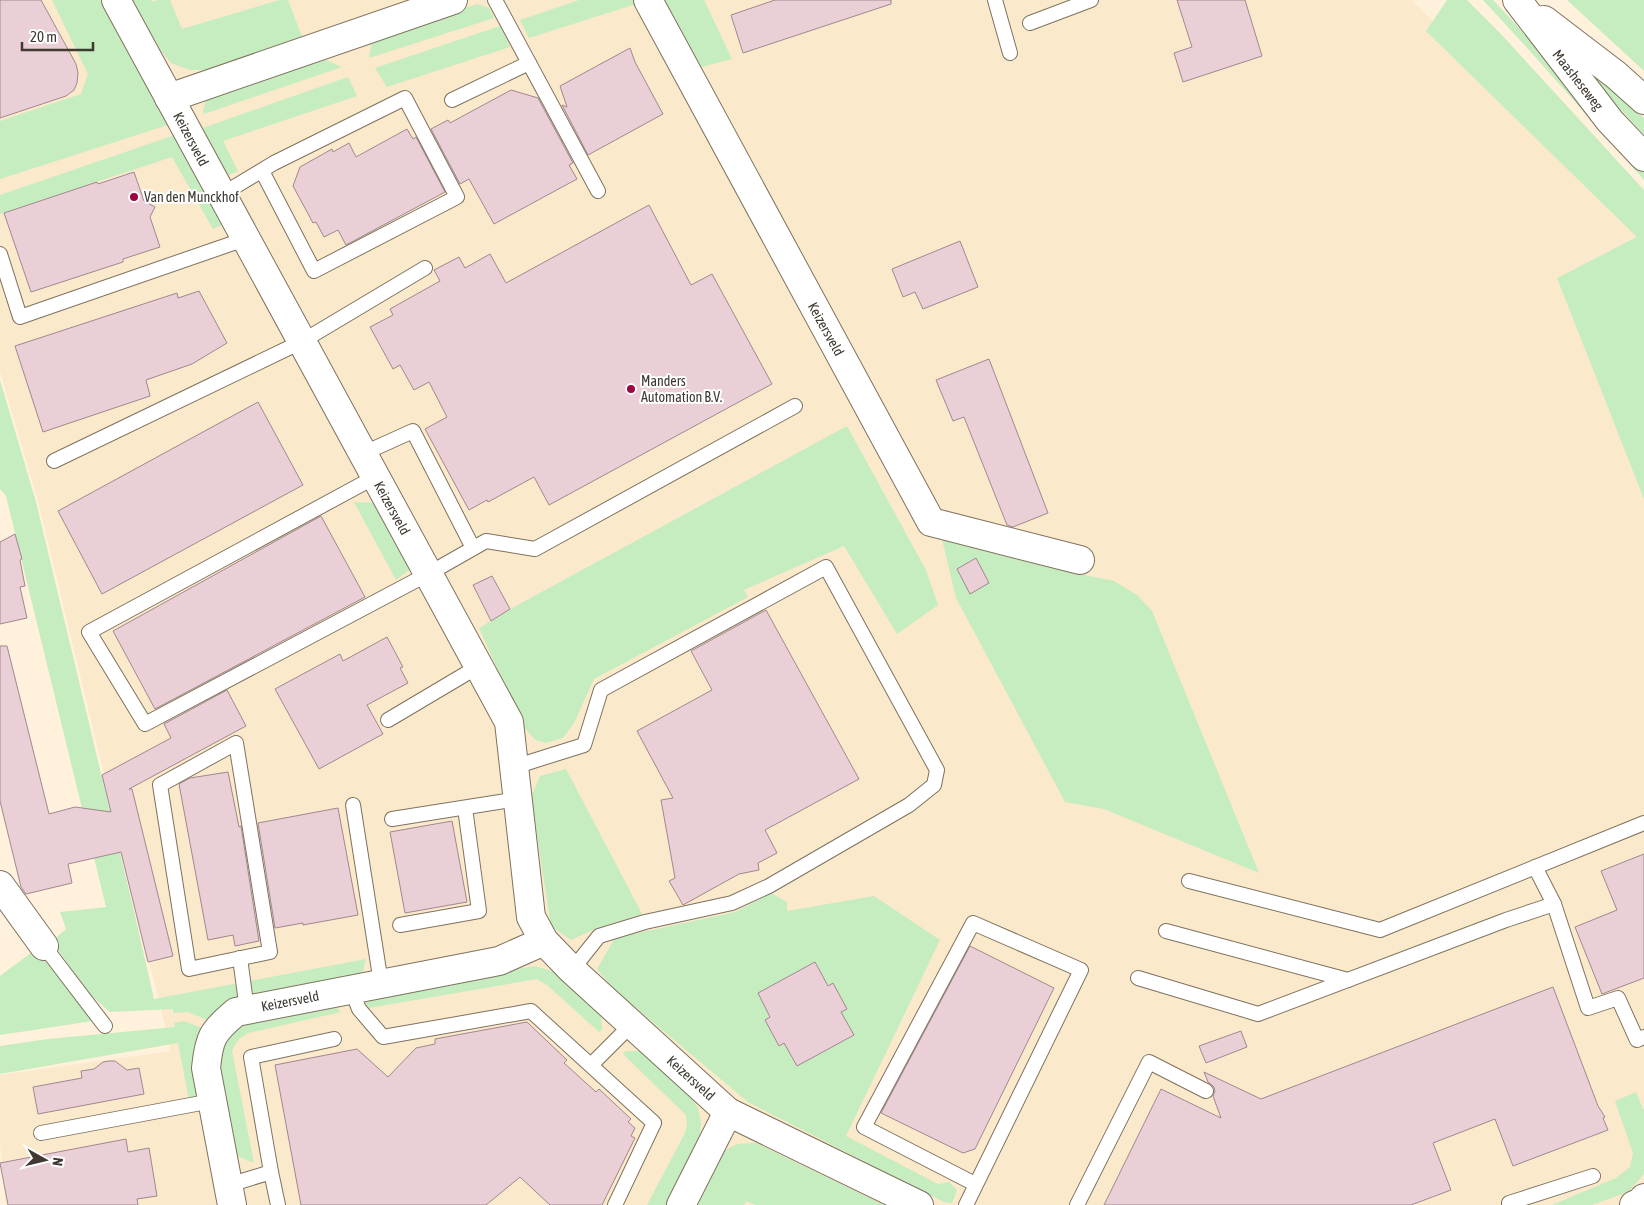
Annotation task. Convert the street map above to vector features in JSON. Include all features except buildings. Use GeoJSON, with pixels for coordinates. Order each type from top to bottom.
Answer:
{"type":"FeatureCollection","features":[{"type":"Feature","properties":{"kind":"street","name":"Keizersveld"},"geometry":{"type":"LineString","coordinates":[[116,0],[509,722],[531,918],[544,941],[572,970],[728,1112],[919,1205]]}},
{"type":"Feature","properties":{"kind":"street","name":"Keizersveld"},"geometry":{"type":"LineString","coordinates":[[169,98],[453,0]]}},
{"type":"Feature","properties":{"kind":"street","name":"Keizersveld"},"geometry":{"type":"LineString","coordinates":[[648,0],[931,522],[1080,560]]}},
{"type":"Feature","properties":{"kind":"street","name":"Maasheseweg"},"geometry":{"type":"LineString","coordinates":[[1517,0],[1616,75],[1644,100]]}},
{"type":"Feature","properties":{"kind":"street","name":"Maasheseweg"},"geometry":{"type":"LineString","coordinates":[[1517,0],[1610,121],[1644,157]]}},
{"type":"Feature","properties":{"kind":"street"},"geometry":{"type":"LineString","coordinates":[[0,885],[44,946]]}},
{"type":"Feature","properties":{"kind":"street","name":"Keizersveld"},"geometry":{"type":"LineString","coordinates":[[231,1195],[206,1068],[208,1046],[217,1028],[236,1012],[499,961],[544,941]]}},
{"type":"Feature","properties":{"kind":"street"},"geometry":{"type":"LineString","coordinates":[[681,1205],[728,1112]]}},
{"type":"Feature","properties":{"kind":"lane"},"geometry":{"type":"LineString","coordinates":[[495,0],[598,191]]}},
{"type":"Feature","properties":{"kind":"lane"},"geometry":{"type":"LineString","coordinates":[[994,0],[1010,52]]}},
{"type":"Feature","properties":{"kind":"lane"},"geometry":{"type":"LineString","coordinates":[[1030,23],[1091,0]]}},
{"type":"Feature","properties":{"kind":"lane"},"geometry":{"type":"LineString","coordinates":[[452,100],[529,63]]}},
{"type":"Feature","properties":{"kind":"lane"},"geometry":{"type":"LineString","coordinates":[[221,195],[262,170],[405,98],[458,197],[314,271],[262,170]]}},
{"type":"Feature","properties":{"kind":"lane"},"geometry":{"type":"LineString","coordinates":[[0,254],[20,317],[245,239]]}},
{"type":"Feature","properties":{"kind":"lane"},"geometry":{"type":"LineString","coordinates":[[54,462],[301,342],[424,268]]}},
{"type":"Feature","properties":{"kind":"lane"},"geometry":{"type":"LineString","coordinates":[[473,548],[413,431],[369,466],[90,632],[145,724],[428,574],[486,541],[534,549],[795,406]]}},
{"type":"Feature","properties":{"kind":"lane"},"geometry":{"type":"LineString","coordinates":[[514,767],[584,745],[601,690],[826,566],[937,770],[934,786],[909,805],[769,886],[732,903],[645,922],[599,936],[572,970]]}},
{"type":"Feature","properties":{"kind":"lane"},"geometry":{"type":"LineString","coordinates":[[388,720],[478,666]]}},
{"type":"Feature","properties":{"kind":"lane"},"geometry":{"type":"LineString","coordinates":[[236,743],[270,952],[240,958],[189,968],[160,785],[236,743]]}},
{"type":"Feature","properties":{"kind":"lane"},"geometry":{"type":"LineString","coordinates":[[392,819],[518,799]]}},
{"type":"Feature","properties":{"kind":"lane"},"geometry":{"type":"LineString","coordinates":[[353,805],[381,983]]}},
{"type":"Feature","properties":{"kind":"lane"},"geometry":{"type":"LineString","coordinates":[[400,925],[479,911],[465,808]]}},
{"type":"Feature","properties":{"kind":"lane"},"geometry":{"type":"LineString","coordinates":[[1189,881],[1380,930],[1644,823]]}},
{"type":"Feature","properties":{"kind":"lane"},"geometry":{"type":"LineString","coordinates":[[1535,868],[1554,904],[1588,1008],[1618,998],[1637,1040],[1644,1037]]}},
{"type":"Feature","properties":{"kind":"lane"},"geometry":{"type":"LineString","coordinates":[[1138,978],[1258,1014],[1506,920],[1554,904]]}},
{"type":"Feature","properties":{"kind":"lane"},"geometry":{"type":"LineString","coordinates":[[966,1205],[1081,970],[973,924],[864,1127],[976,1184]]}},
{"type":"Feature","properties":{"kind":"lane"},"geometry":{"type":"LineString","coordinates":[[1166,931],[1348,980]]}},
{"type":"Feature","properties":{"kind":"lane"},"geometry":{"type":"LineString","coordinates":[[44,946],[106,1026]]}},
{"type":"Feature","properties":{"kind":"lane"},"geometry":{"type":"LineString","coordinates":[[240,958],[247,1010]]}},
{"type":"Feature","properties":{"kind":"lane"},"geometry":{"type":"LineString","coordinates":[[351,989],[359,1009],[383,1037],[531,1011],[654,1123],[615,1205]]}},
{"type":"Feature","properties":{"kind":"lane"},"geometry":{"type":"LineString","coordinates":[[591,1066],[632,1024]]}},
{"type":"Feature","properties":{"kind":"lane"},"geometry":{"type":"LineString","coordinates":[[278,1205],[251,1057],[334,1039]]}},
{"type":"Feature","properties":{"kind":"lane"},"geometry":{"type":"LineString","coordinates":[[1077,1205],[1150,1062],[1206,1091]]}},
{"type":"Feature","properties":{"kind":"lane"},"geometry":{"type":"LineString","coordinates":[[41,1133],[212,1101]]}},
{"type":"Feature","properties":{"kind":"lane"},"geometry":{"type":"LineString","coordinates":[[231,1195],[271,1172]]}},
{"type":"Feature","properties":{"kind":"lane"},"geometry":{"type":"LineString","coordinates":[[1510,1205],[1509,1203],[1594,1176]]}},
{"type":"Feature","properties":{"kind":"shaded area"},"geometry":{"type":"Polygon","coordinates":[[[0,0],[1412,0],[1644,237],[1644,1205],[6,1205],[0,1143],[0,1075],[171,1051],[38,501],[0,372],[0,0]]]}},
{"type":"Feature","properties":{"kind":"green space"},"geometry":{"type":"Polygon","coordinates":[[[52,0],[100,0],[171,124],[0,179],[0,121],[81,94],[88,74],[52,0]]]}},
{"type":"Feature","properties":{"kind":"green space"},"geometry":{"type":"Polygon","coordinates":[[[130,0],[152,0],[153,2],[170,0],[182,29],[279,0],[288,0],[304,42],[218,70],[190,70],[171,63],[162,52],[130,0]]]}},
{"type":"Feature","properties":{"kind":"green space"},"geometry":{"type":"Polygon","coordinates":[[[579,0],[634,0],[636,4],[529,38],[520,20],[579,0]]]}},
{"type":"Feature","properties":{"kind":"green space"},"geometry":{"type":"Polygon","coordinates":[[[660,0],[704,0],[732,59],[698,68],[660,0]]]}},
{"type":"Feature","properties":{"kind":"green space"},"geometry":{"type":"Polygon","coordinates":[[[1447,0],[1467,0],[1500,33],[1644,190],[1644,499],[1557,278],[1637,237],[1426,31],[1447,0]]]}},
{"type":"Feature","properties":{"kind":"green space"},"geometry":{"type":"Polygon","coordinates":[[[1483,0],[1493,0],[1509,17],[1644,168],[1644,180],[1529,50],[1483,0]]]}},
{"type":"Feature","properties":{"kind":"green space"},"geometry":{"type":"Polygon","coordinates":[[[1567,0],[1644,0],[1644,71],[1567,0]]]}},
{"type":"Feature","properties":{"kind":"green space"},"geometry":{"type":"Polygon","coordinates":[[[477,4],[489,8],[494,18],[369,58],[372,39],[477,4]]]}},
{"type":"Feature","properties":{"kind":"green space"},"geometry":{"type":"Polygon","coordinates":[[[500,26],[510,47],[387,87],[375,68],[500,26]]]}},
{"type":"Feature","properties":{"kind":"green space"},"geometry":{"type":"Polygon","coordinates":[[[319,57],[342,67],[204,114],[206,100],[214,93],[319,57]]]}},
{"type":"Feature","properties":{"kind":"green space"},"geometry":{"type":"Polygon","coordinates":[[[1592,73],[1597,75],[1644,118],[1644,135],[1590,76],[1592,73]]]}},
{"type":"Feature","properties":{"kind":"green space"},"geometry":{"type":"Polygon","coordinates":[[[348,77],[357,96],[223,141],[238,171],[227,176],[203,128],[348,77]]]}},
{"type":"Feature","properties":{"kind":"green space"},"geometry":{"type":"Polygon","coordinates":[[[175,135],[224,224],[213,229],[172,157],[0,214],[0,195],[175,135]]]}},
{"type":"Feature","properties":{"kind":"green space"},"geometry":{"type":"Polygon","coordinates":[[[0,380],[36,502],[154,999],[366,959],[362,975],[210,1021],[188,1012],[173,1013],[173,1009],[110,1012],[87,992],[52,941],[66,929],[60,912],[106,907],[6,496],[0,489],[0,380]]]}},
{"type":"Feature","properties":{"kind":"green space"},"geometry":{"type":"Polygon","coordinates":[[[847,426],[926,570],[938,605],[897,634],[844,546],[744,590],[748,597],[594,679],[574,723],[563,738],[546,743],[535,740],[523,726],[479,628],[514,607],[847,426]]]}},
{"type":"Feature","properties":{"kind":"green space"},"geometry":{"type":"Polygon","coordinates":[[[354,502],[375,503],[410,569],[396,580],[354,502]]]}},
{"type":"Feature","properties":{"kind":"green space"},"geometry":{"type":"Polygon","coordinates":[[[941,535],[1079,574],[1114,581],[1137,595],[1152,611],[1259,873],[1104,809],[1065,802],[956,598],[941,535]]]}},
{"type":"Feature","properties":{"kind":"green space"},"geometry":{"type":"Polygon","coordinates":[[[566,769],[642,914],[595,929],[571,940],[551,926],[531,797],[540,776],[566,769]]]}},
{"type":"Feature","properties":{"kind":"green space"},"geometry":{"type":"Polygon","coordinates":[[[771,893],[787,902],[787,911],[874,896],[940,940],[846,1136],[938,1184],[949,1182],[957,1190],[952,1203],[944,1202],[748,1102],[617,992],[597,969],[615,938],[735,912],[771,893]]]}},
{"type":"Feature","properties":{"kind":"green space"},"geometry":{"type":"Polygon","coordinates":[[[36,949],[93,1021],[0,1035],[0,976],[36,949]]]}},
{"type":"Feature","properties":{"kind":"green space"},"geometry":{"type":"Polygon","coordinates":[[[534,966],[563,976],[601,1012],[602,1030],[599,1032],[547,985],[537,979],[363,1009],[369,997],[534,966]]]}},
{"type":"Feature","properties":{"kind":"green space"},"geometry":{"type":"Polygon","coordinates":[[[332,1003],[341,1012],[248,1033],[236,1043],[232,1051],[254,1163],[235,1155],[219,1070],[223,1041],[243,1021],[332,1003]]]}},
{"type":"Feature","properties":{"kind":"green space"},"geometry":{"type":"Polygon","coordinates":[[[184,1021],[205,1029],[203,1098],[189,1100],[178,1043],[0,1074],[0,1046],[48,1039],[175,1027],[174,1023],[184,1021]]]}},
{"type":"Feature","properties":{"kind":"green space"},"geometry":{"type":"Polygon","coordinates":[[[626,1051],[642,1051],[691,1097],[698,1108],[701,1122],[700,1136],[666,1205],[647,1205],[685,1133],[687,1125],[686,1115],[626,1057],[623,1053],[626,1051]]]}},
{"type":"Feature","properties":{"kind":"green space"},"geometry":{"type":"Polygon","coordinates":[[[1636,1092],[1644,1109],[1644,1174],[1628,1192],[1592,1205],[1552,1205],[1616,1178],[1630,1167],[1633,1153],[1615,1101],[1636,1092]]]}},
{"type":"Feature","properties":{"kind":"green space"},"geometry":{"type":"Polygon","coordinates":[[[756,1143],[884,1205],[756,1205],[746,1201],[744,1205],[698,1205],[724,1151],[737,1144],[756,1143]]]}},
{"type":"Feature","properties":{"kind":"place","name":"Van den Munckhof"},"geometry":{"type":"Point","coordinates":[134,197]}},
{"type":"Feature","properties":{"kind":"place","name":"Manders Automation B.V."},"geometry":{"type":"Point","coordinates":[631,389]}}]}
